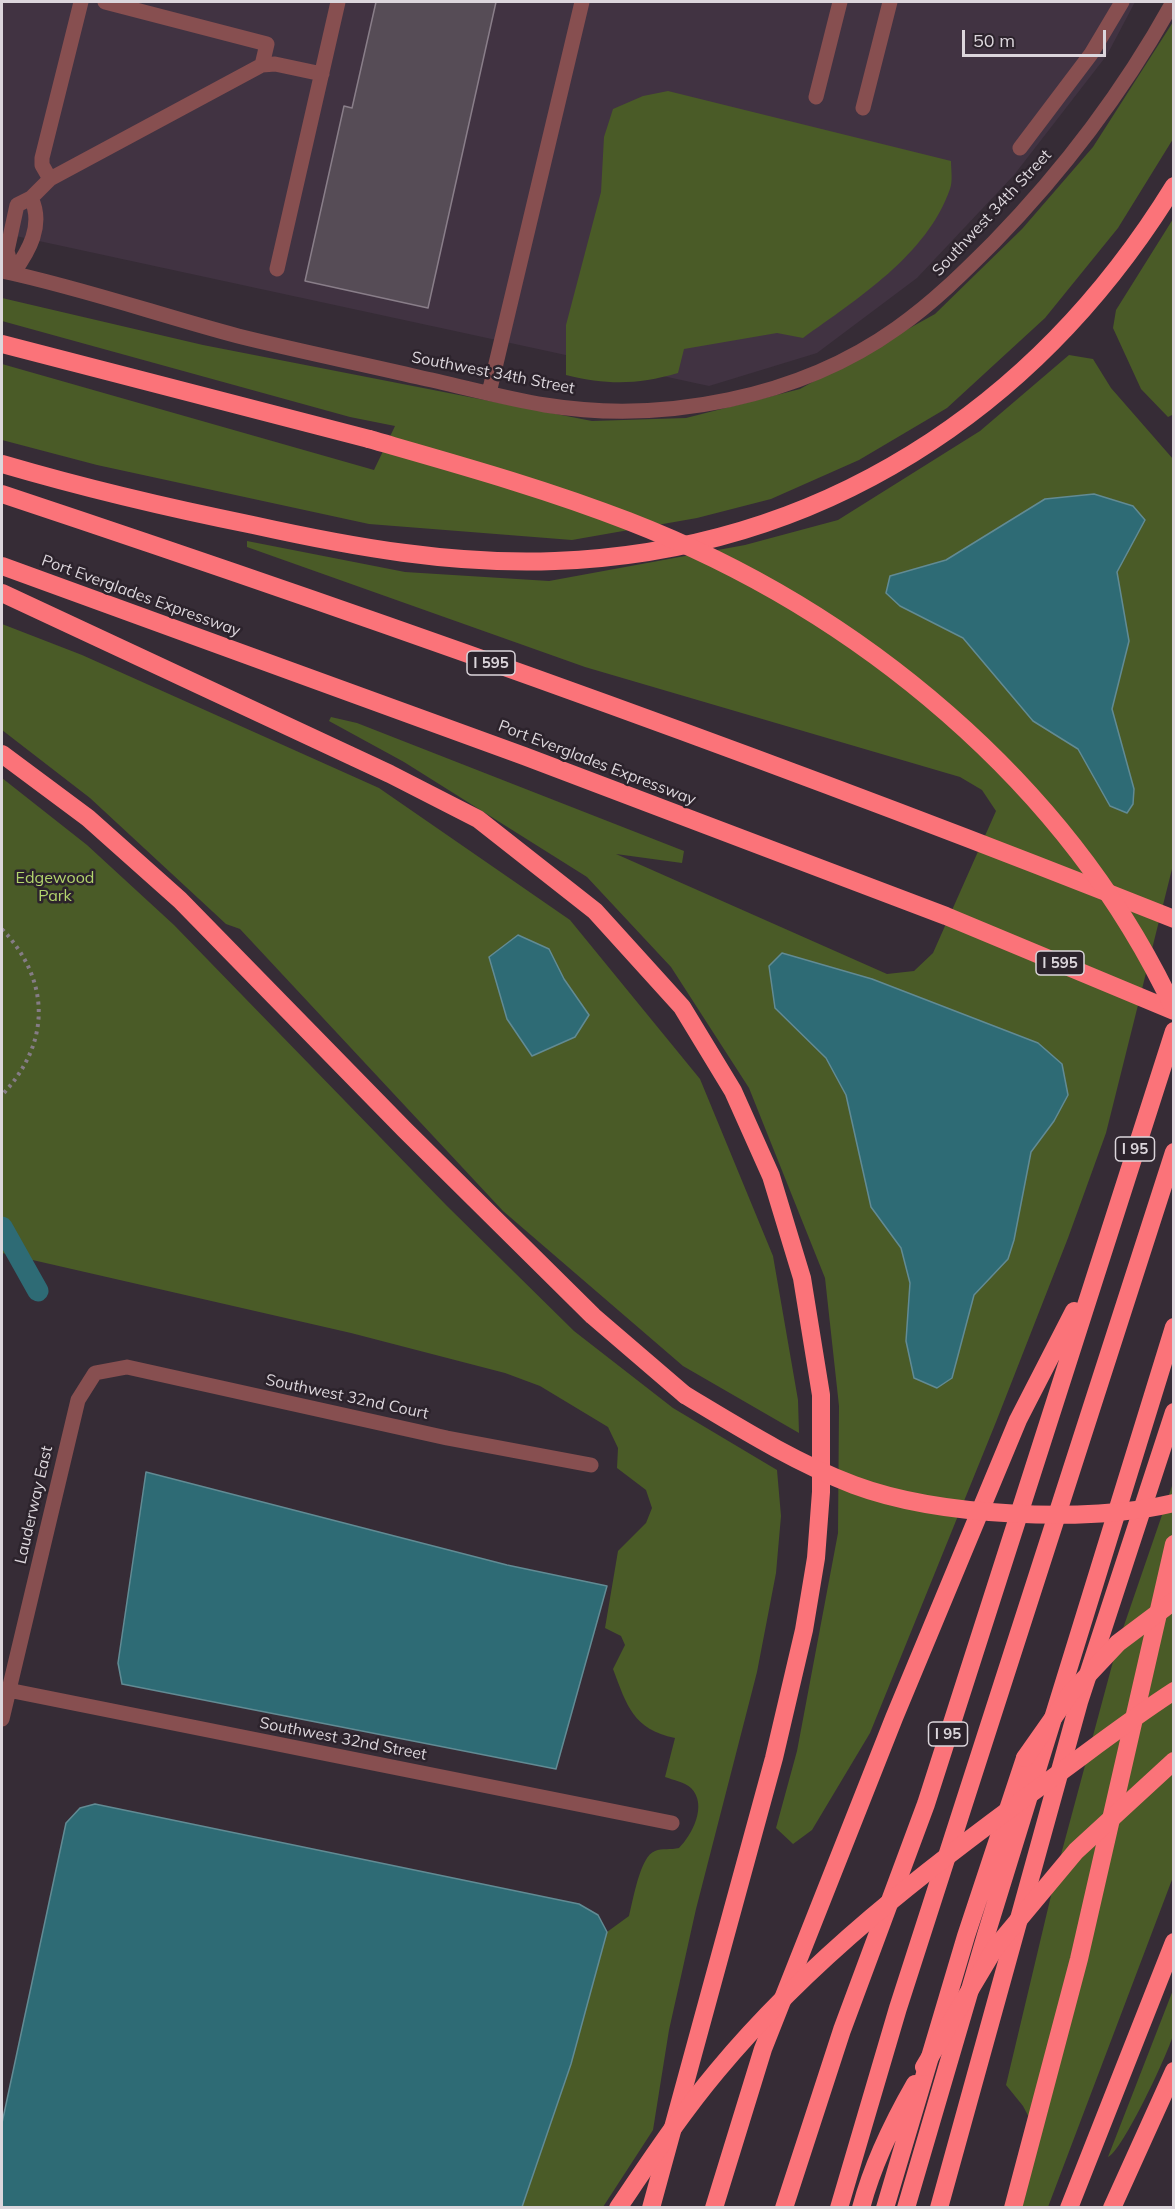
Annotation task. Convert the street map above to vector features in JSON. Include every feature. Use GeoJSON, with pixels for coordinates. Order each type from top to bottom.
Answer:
{"type":"FeatureCollection","features":[{"type":"Feature","properties":{"kind":"highway"},"geometry":{"type":"LineString","coordinates":[[2,464],[207,516],[307,537],[425,556],[553,561],[633,555],[688,545],[763,523],[844,492],[923,447],[964,420],[1002,390],[1066,328],[1128,253],[1173,186]]}},
{"type":"Feature","properties":{"kind":"highway"},"geometry":{"type":"LineString","coordinates":[[2,344],[369,439],[505,479],[630,522],[694,550],[762,584],[860,645],[914,685],[962,727],[1014,779],[1098,880],[1138,941],[1173,1010]]}},
{"type":"Feature","properties":{"kind":"highway","name":"I 595"},"geometry":{"type":"LineString","coordinates":[[2,494],[554,684],[978,841],[1173,919]]}},
{"type":"Feature","properties":{"kind":"highway","name":"Port Everglades Expressway"},"geometry":{"type":"LineString","coordinates":[[2,566],[524,756],[946,916],[1173,1010]]}},
{"type":"Feature","properties":{"kind":"highway"},"geometry":{"type":"LineString","coordinates":[[2,593],[390,774],[478,819],[595,911],[682,1007],[733,1091],[771,1176],[802,1278],[822,1395],[821,1492],[816,1558],[804,1630],[774,1758],[651,2208]]}},
{"type":"Feature","properties":{"kind":"highway"},"geometry":{"type":"LineString","coordinates":[[2,754],[88,818],[180,900],[592,1316],[686,1395],[782,1452],[855,1485],[925,1503],[994,1513],[1066,1515],[1157,1507],[1173,1503]]}},
{"type":"Feature","properties":{"kind":"highway","name":"I 95"},"geometry":{"type":"LineString","coordinates":[[784,2208],[842,2030],[926,1804],[1173,1031]]}},
{"type":"Feature","properties":{"kind":"highway"},"geometry":{"type":"LineString","coordinates":[[839,2208],[898,2008],[1173,1152]]}},
{"type":"Feature","properties":{"kind":"highway"},"geometry":{"type":"LineString","coordinates":[[714,2208],[763,2049],[894,1718],[1018,1420],[1101,1257]]}},
{"type":"Feature","properties":{"kind":"highway"},"geometry":{"type":"LineString","coordinates":[[906,2208],[989,1924],[1173,1328]]}},
{"type":"Feature","properties":{"kind":"highway"},"geometry":{"type":"LineString","coordinates":[[939,2208],[1076,1713],[1173,1412]]}},
{"type":"Feature","properties":{"kind":"highway"},"geometry":{"type":"LineString","coordinates":[[1013,2208],[1079,1959],[1173,1544]]}},
{"type":"Feature","properties":{"kind":"highway"},"geometry":{"type":"LineString","coordinates":[[885,2208],[966,1936],[1026,1758],[1070,1694],[1118,1643],[1173,1601]]}},
{"type":"Feature","properties":{"kind":"highway"},"geometry":{"type":"LineString","coordinates":[[618,2208],[716,2072],[766,2017],[864,1922],[971,1836],[1129,1720],[1173,1691]]}},
{"type":"Feature","properties":{"kind":"highway"},"geometry":{"type":"LineString","coordinates":[[861,2208],[867,2183],[890,2127],[995,1948],[1076,1851],[1173,1761]]}},
{"type":"Feature","properties":{"kind":"highway"},"geometry":{"type":"LineString","coordinates":[[1069,2208],[1173,1942]]}},
{"type":"Feature","properties":{"kind":"highway"},"geometry":{"type":"LineString","coordinates":[[1112,2208],[1173,2071]]}},
{"type":"Feature","properties":{"kind":"street"},"geometry":{"type":"LineString","coordinates":[[50,179],[42,165],[42,158],[81,2]]}},
{"type":"Feature","properties":{"kind":"street"},"geometry":{"type":"LineString","coordinates":[[105,2],[267,44],[262,64]]}},
{"type":"Feature","properties":{"kind":"street"},"geometry":{"type":"LineString","coordinates":[[277,269],[338,2]]}},
{"type":"Feature","properties":{"kind":"street"},"geometry":{"type":"LineString","coordinates":[[489,393],[582,2]]}},
{"type":"Feature","properties":{"kind":"street"},"geometry":{"type":"LineString","coordinates":[[816,96],[840,2]]}},
{"type":"Feature","properties":{"kind":"street"},"geometry":{"type":"LineString","coordinates":[[863,108],[890,2]]}},
{"type":"Feature","properties":{"kind":"street"},"geometry":{"type":"LineString","coordinates":[[1020,148],[1090,54],[1122,2]]}},
{"type":"Feature","properties":{"kind":"street","name":"Southwest 34th Street"},"geometry":{"type":"LineString","coordinates":[[7,272],[241,336],[546,405],[640,411],[744,395],[822,370],[898,328],[950,286],[1028,205],[1099,118],[1173,2]]}},
{"type":"Feature","properties":{"kind":"street"},"geometry":{"type":"LineString","coordinates":[[7,272],[7,251],[17,205],[31,198],[50,179],[262,64],[275,64],[322,74]]}},
{"type":"Feature","properties":{"kind":"street"},"geometry":{"type":"LineString","coordinates":[[7,272],[31,248],[37,210],[31,198]]}},
{"type":"Feature","properties":{"kind":"street","name":"Southwest 32nd Court"},"geometry":{"type":"LineString","coordinates":[[94,1373],[127,1367],[447,1438],[591,1465]]}},
{"type":"Feature","properties":{"kind":"street","name":"Lauderway East"},"geometry":{"type":"LineString","coordinates":[[2,1719],[78,1400],[94,1373]]}},
{"type":"Feature","properties":{"kind":"street","name":"Southwest 32nd Street"},"geometry":{"type":"LineString","coordinates":[[8,1690],[672,1823]]}},
{"type":"Feature","properties":{"kind":"path"},"geometry":{"type":"LineString","coordinates":[[2,929],[23,955],[31,971],[36,986],[39,1016],[32,1051],[26,1066],[2,1095]]}},
{"type":"Feature","properties":{"kind":"shaded area"},"geometry":{"type":"Polygon","coordinates":[[[2,2],[1135,2],[1107,55],[1014,175],[917,278],[817,353],[709,386],[2,233],[2,2]]]}},
{"type":"Feature","properties":{"kind":"green space"},"geometry":{"type":"Polygon","coordinates":[[[1173,22],[1173,139],[1118,228],[1045,318],[947,408],[859,460],[771,499],[697,518],[572,540],[369,524],[97,465],[2,440],[2,364],[374,470],[395,426],[350,417],[2,321],[2,298],[203,345],[592,421],[686,418],[800,389],[935,314],[1022,229],[1093,147],[1173,22]]]}},
{"type":"Feature","properties":{"kind":"green space"},"geometry":{"type":"Polygon","coordinates":[[[668,91],[951,161],[950,189],[925,235],[908,255],[846,308],[803,338],[777,333],[684,349],[678,373],[649,380],[609,382],[566,375],[566,325],[601,192],[604,137],[613,109],[643,96],[668,91]]]}},
{"type":"Feature","properties":{"kind":"green space"},"geometry":{"type":"Polygon","coordinates":[[[1173,219],[1174,414],[1168,417],[1141,389],[1113,328],[1116,310],[1173,219]]]}},
{"type":"Feature","properties":{"kind":"green space"},"geometry":{"type":"Polygon","coordinates":[[[1069,355],[1093,359],[1111,388],[1173,459],[1173,865],[1106,1133],[1068,1238],[870,1733],[812,1830],[793,1844],[776,1828],[797,1751],[838,1533],[839,1406],[825,1278],[749,1088],[671,967],[587,877],[404,762],[329,721],[331,717],[357,723],[684,851],[682,863],[616,854],[887,974],[914,971],[933,953],[996,811],[982,790],[960,777],[585,667],[247,547],[247,541],[405,572],[549,581],[745,545],[838,520],[980,431],[1069,355]]]}},
{"type":"Feature","properties":{"kind":"green space"},"geometry":{"type":"Polygon","coordinates":[[[2,624],[82,655],[379,788],[570,920],[700,1079],[773,1256],[798,1400],[799,1433],[683,1366],[503,1211],[240,929],[226,924],[90,798],[2,730],[2,624]]]}},
{"type":"Feature","properties":{"kind":"green space","name":"Edgewood Park"},"geometry":{"type":"Polygon","coordinates":[[[2,778],[87,845],[174,925],[447,1206],[574,1331],[673,1408],[777,1470],[781,1516],[776,1573],[757,1672],[696,1909],[669,2030],[653,2130],[603,2207],[522,2207],[571,2064],[607,1932],[629,1916],[645,1861],[655,1851],[679,1848],[689,1836],[698,1811],[696,1795],[691,1788],[665,1777],[675,1738],[650,1729],[641,1722],[628,1705],[613,1669],[625,1645],[621,1636],[605,1628],[618,1551],[646,1523],[652,1508],[646,1490],[617,1468],[618,1448],[608,1427],[540,1386],[505,1373],[351,1333],[2,1253],[2,778]]]}},
{"type":"Feature","properties":{"kind":"green space"},"geometry":{"type":"Polygon","coordinates":[[[1173,1483],[1173,1877],[1048,2207],[1019,2207],[1034,2127],[1023,2106],[1006,2085],[1059,1862],[1118,1643],[1173,1483]]]}},
{"type":"Feature","properties":{"kind":"green space"},"geometry":{"type":"Polygon","coordinates":[[[1173,1990],[1174,2032],[1171,2042],[1134,2120],[1115,2151],[1108,2157],[1173,1990]]]}},
{"type":"Feature","properties":{"kind":"water"},"geometry":{"type":"Polygon","coordinates":[[[1094,494],[1133,506],[1145,520],[1117,572],[1129,641],[1112,709],[1134,789],[1133,804],[1127,813],[1110,806],[1078,749],[1033,721],[963,638],[900,606],[886,593],[890,576],[946,560],[1045,499],[1094,494]]]}},
{"type":"Feature","properties":{"kind":"water"},"geometry":{"type":"Polygon","coordinates":[[[518,935],[549,949],[564,979],[589,1015],[575,1037],[532,1056],[507,1019],[489,957],[518,935]]]}},
{"type":"Feature","properties":{"kind":"water"},"geometry":{"type":"Polygon","coordinates":[[[782,953],[872,979],[1038,1043],[1062,1064],[1068,1095],[1054,1121],[1031,1152],[1014,1240],[1008,1259],[974,1295],[952,1378],[937,1388],[914,1378],[906,1341],[910,1283],[901,1248],[871,1207],[846,1095],[826,1058],[775,1008],[769,966],[782,953]]]}},
{"type":"Feature","properties":{"kind":"water"},"geometry":{"type":"Polygon","coordinates":[[[146,1472],[507,1565],[607,1586],[556,1769],[122,1684],[118,1663],[146,1472]]]}},
{"type":"Feature","properties":{"kind":"water"},"geometry":{"type":"Polygon","coordinates":[[[95,1804],[579,1904],[598,1915],[607,1932],[571,2064],[522,2207],[2,2207],[2,2123],[66,1823],[80,1808],[95,1804]]]}},
{"type":"Feature","properties":{"kind":"building"},"geometry":{"type":"Polygon","coordinates":[[[376,2],[496,2],[428,308],[305,281],[344,106],[352,108],[376,2]]]}},
{"type":"Feature","properties":{"kind":"waterway"},"geometry":{"type":"LineString","coordinates":[[2,1227],[38,1291]]}}]}
